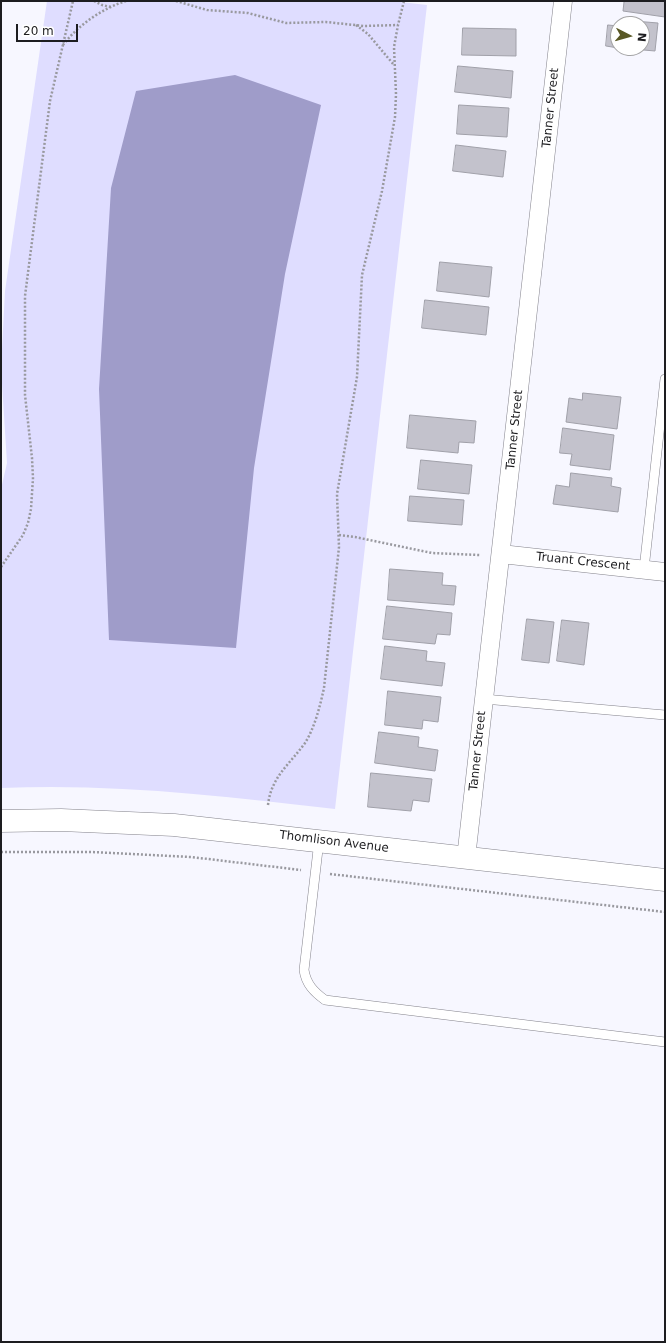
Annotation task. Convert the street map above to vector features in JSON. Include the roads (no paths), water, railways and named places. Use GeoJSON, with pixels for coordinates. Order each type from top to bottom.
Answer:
{"type":"FeatureCollection","features":[{"type":"Feature","properties":{"kind":"street","name":"Tanner Street"},"geometry":{"type":"LineString","coordinates":[[466,858],[502,554],[563,1]]}},
{"type":"Feature","properties":{"kind":"street","name":"Truant Crescent"},"geometry":{"type":"LineString","coordinates":[[502,554],[665,572]]}},
{"type":"Feature","properties":{"kind":"street","name":"Thomlison Avenue"},"geometry":{"type":"LineString","coordinates":[[1,821],[61,820],[215,828],[665,880]]}},
{"type":"Feature","properties":{"kind":"lane"},"geometry":{"type":"LineString","coordinates":[[644,569],[665,379]]}},
{"type":"Feature","properties":{"kind":"lane"},"geometry":{"type":"LineString","coordinates":[[484,699],[665,716]]}},
{"type":"Feature","properties":{"kind":"lane"},"geometry":{"type":"LineString","coordinates":[[319,841],[304,970],[305,977],[315,993],[325,1000],[665,1042]]}}]}
